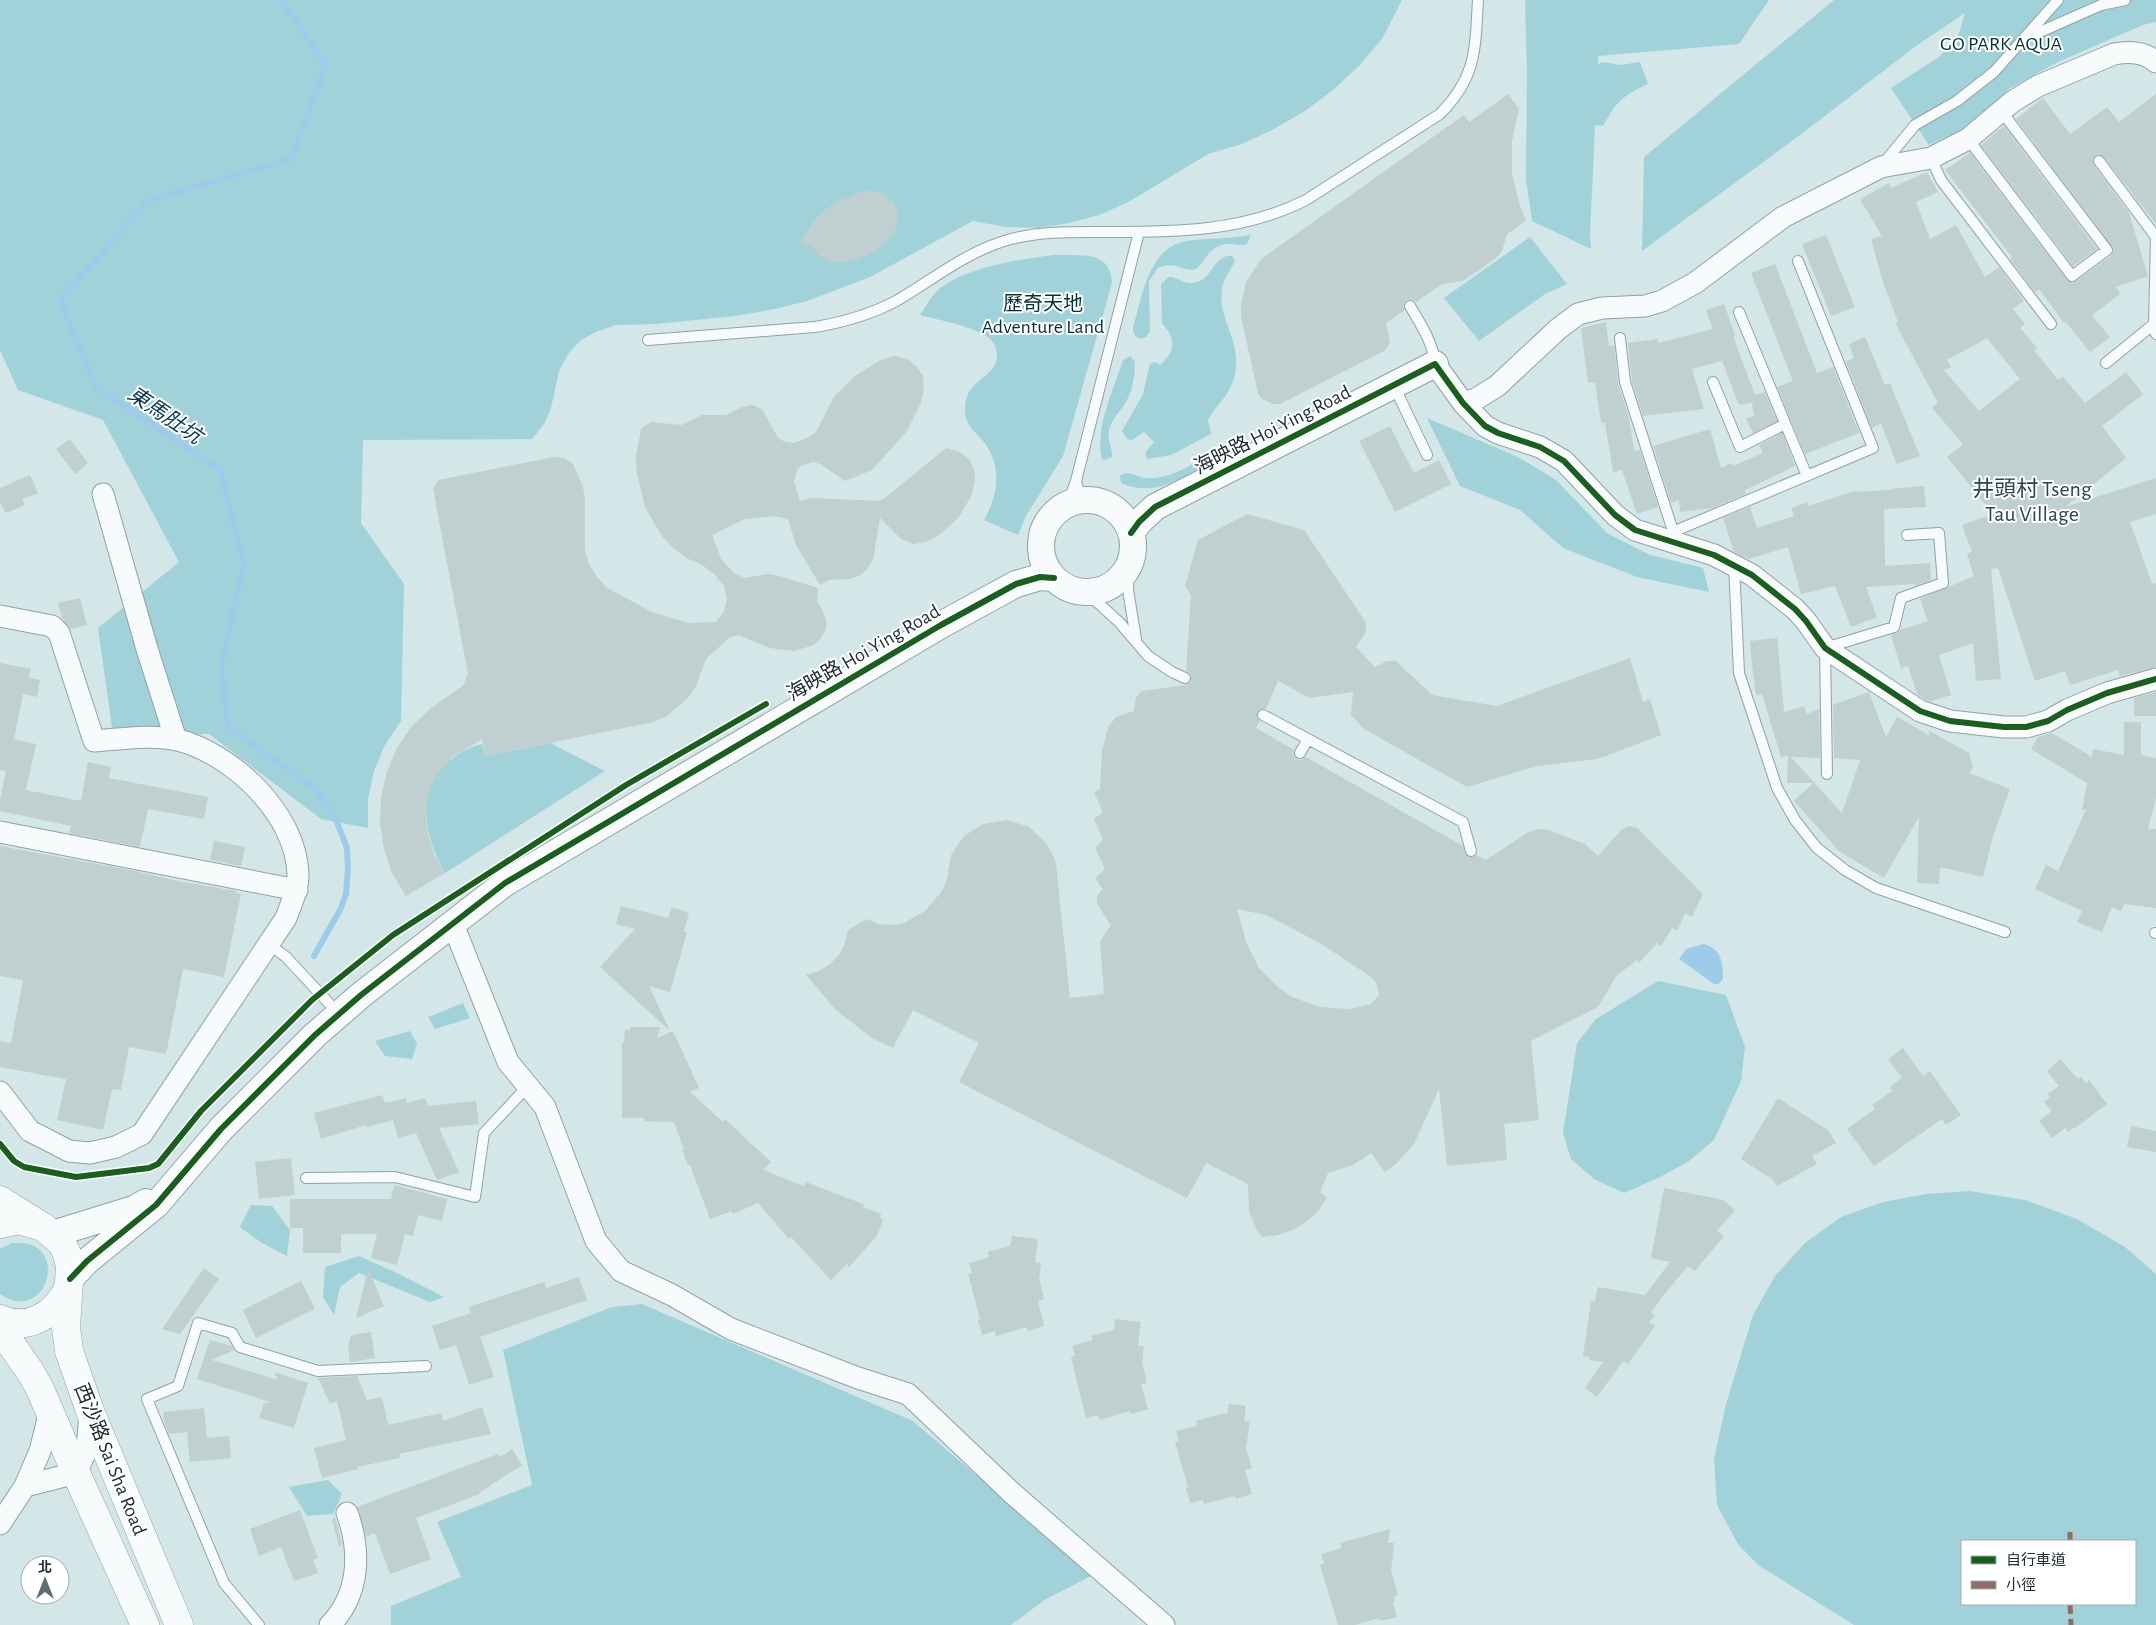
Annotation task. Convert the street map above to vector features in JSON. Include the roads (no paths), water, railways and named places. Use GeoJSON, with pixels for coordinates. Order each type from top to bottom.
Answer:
{"type":"FeatureCollection","features":[{"type":"Feature","properties":{"kind":"main road","name":"西沙路 Sai Sha Road"},"geometry":{"type":"LineString","coordinates":[[0,1200],[48,1230],[67,1254],[70,1266],[66,1327],[69,1351],[90,1411],[180,1625]]}},
{"type":"Feature","properties":{"kind":"main road"},"geometry":{"type":"LineString","coordinates":[[0,1224],[19,1220],[48,1230]]}},
{"type":"Feature","properties":{"kind":"main road"},"geometry":{"type":"LineString","coordinates":[[0,1319],[6,1322],[24,1323],[42,1317],[56,1307],[69,1284]]}},
{"type":"Feature","properties":{"kind":"main road","name":"西沙路 Sai Sha Road"},"geometry":{"type":"LineString","coordinates":[[0,1328],[31,1372],[145,1625]]}},
{"type":"Feature","properties":{"kind":"street"},"geometry":{"type":"LineString","coordinates":[[1463,403],[1476,399],[1497,386],[1558,328],[1578,314],[1602,308],[1646,306],[1662,301],[1696,283],[1783,217],[1881,167],[1931,158],[1968,139],[2012,102],[2038,86],[2114,54],[2127,52],[2140,54],[2156,62]]}},
{"type":"Feature","properties":{"kind":"street"},"geometry":{"type":"LineString","coordinates":[[1435,364],[1463,403],[1485,426],[1498,433],[1540,447],[1564,461],[1624,524],[1635,530],[1666,534],[1734,564],[1752,575],[1795,609],[1825,648],[1920,711],[1950,721],[2004,727],[2026,727],[2048,721],[2067,710],[2107,693],[2156,680]]}},
{"type":"Feature","properties":{"kind":"street","name":"海映路 Hoi Ying Road"},"geometry":{"type":"LineString","coordinates":[[1131,533],[1139,522],[1155,507],[1435,364]]}},
{"type":"Feature","properties":{"kind":"street"},"geometry":{"type":"LineString","coordinates":[[103,494],[147,649],[176,740]]}},
{"type":"Feature","properties":{"kind":"street"},"geometry":{"type":"LineString","coordinates":[[1041,548],[1046,566],[1054,578],[1065,587],[1086,592],[1104,589],[1125,572],[1132,549],[1131,533],[1123,519],[1092,497]]}},
{"type":"Feature","properties":{"kind":"street","name":"海映路 Hoi Ying Road"},"geometry":{"type":"LineString","coordinates":[[1016,584],[1028,570],[1041,548],[1046,525],[1054,514],[1075,502],[1092,497],[1130,509],[1155,507]]}},
{"type":"Feature","properties":{"kind":"street","name":"海映路 Hoi Ying Road"},"geometry":{"type":"LineString","coordinates":[[69,1284],[87,1261],[156,1205],[221,1129],[265,1083],[339,1014],[452,922],[505,883],[924,634],[1016,584],[1040,577],[1054,578]]}},
{"type":"Feature","properties":{"kind":"street"},"geometry":{"type":"LineString","coordinates":[[0,616],[52,626],[59,632],[94,741],[159,738],[176,740],[199,748],[221,761],[255,787],[285,825],[292,843],[298,874],[297,890],[286,918],[142,1134],[116,1147],[90,1153],[70,1151],[30,1131],[0,1092]]}},
{"type":"Feature","properties":{"kind":"street"},"geometry":{"type":"LineString","coordinates":[[0,832],[297,890]]}},
{"type":"Feature","properties":{"kind":"street"},"geometry":{"type":"LineString","coordinates":[[452,922],[508,1062],[545,1107],[596,1241],[621,1271],[672,1295],[731,1329],[858,1378],[908,1394],[1012,1493],[1164,1625]]}},
{"type":"Feature","properties":{"kind":"street","name":"海映路 Hoi Ying Road"},"geometry":{"type":"LineString","coordinates":[[48,1230],[134,1209],[162,1192],[180,1176]]}},
{"type":"Feature","properties":{"kind":"street"},"geometry":{"type":"LineString","coordinates":[[0,1524],[26,1486],[40,1450],[50,1411]]}},
{"type":"Feature","properties":{"kind":"street"},"geometry":{"type":"LineString","coordinates":[[26,1486],[76,1473],[86,1450],[90,1411]]}},
{"type":"Feature","properties":{"kind":"street"},"geometry":{"type":"LineString","coordinates":[[330,1625],[343,1608],[356,1570],[353,1531],[347,1513]]}},
{"type":"Feature","properties":{"kind":"lane"},"geometry":{"type":"LineString","coordinates":[[648,340],[837,324],[878,310],[973,254],[1012,239],[1054,232],[1139,232],[1220,227],[1256,221],[1273,215],[1306,200],[1440,114],[1454,101],[1464,86],[1471,68],[1478,0]]}},
{"type":"Feature","properties":{"kind":"lane"},"geometry":{"type":"LineString","coordinates":[[1881,167],[1915,125],[1957,101],[1987,78],[2027,38],[2058,0]]}},
{"type":"Feature","properties":{"kind":"lane"},"geometry":{"type":"LineString","coordinates":[[2027,38],[2101,5],[2125,0]]}},
{"type":"Feature","properties":{"kind":"lane"},"geometry":{"type":"LineString","coordinates":[[1968,139],[2072,276],[2107,250],[2002,112]]}},
{"type":"Feature","properties":{"kind":"lane"},"geometry":{"type":"LineString","coordinates":[[1931,158],[1941,180],[2051,324]]}},
{"type":"Feature","properties":{"kind":"lane"},"geometry":{"type":"LineString","coordinates":[[2099,161],[2156,237],[2155,329],[2106,363]]}},
{"type":"Feature","properties":{"kind":"lane"},"geometry":{"type":"LineString","coordinates":[[1092,497],[1139,232]]}},
{"type":"Feature","properties":{"kind":"lane"},"geometry":{"type":"LineString","coordinates":[[1620,338],[1625,382],[1666,534],[1873,448],[1798,261]]}},
{"type":"Feature","properties":{"kind":"lane"},"geometry":{"type":"LineString","coordinates":[[1410,306],[1427,335],[1434,354],[1435,364]]}},
{"type":"Feature","properties":{"kind":"lane"},"geometry":{"type":"LineString","coordinates":[[1740,312],[1807,476]]}},
{"type":"Feature","properties":{"kind":"lane"},"geometry":{"type":"LineString","coordinates":[[1713,382],[1740,447],[1785,424]]}},
{"type":"Feature","properties":{"kind":"lane"},"geometry":{"type":"LineString","coordinates":[[1394,385],[1427,455]]}},
{"type":"Feature","properties":{"kind":"lane"},"geometry":{"type":"LineString","coordinates":[[1827,774],[1825,648],[1894,627],[1900,598],[1943,583],[1940,533],[1907,535]]}},
{"type":"Feature","properties":{"kind":"lane"},"geometry":{"type":"LineString","coordinates":[[1129,564],[1128,590],[1136,640]]}},
{"type":"Feature","properties":{"kind":"lane"},"geometry":{"type":"LineString","coordinates":[[1734,564],[1738,673],[1777,788],[1794,820],[1824,853],[1845,870],[1876,888],[2005,932]]}},
{"type":"Feature","properties":{"kind":"lane"},"geometry":{"type":"LineString","coordinates":[[1086,592],[1136,640],[1148,656],[1185,678]]}},
{"type":"Feature","properties":{"kind":"lane"},"geometry":{"type":"LineString","coordinates":[[1264,715],[1463,822],[1471,851]]}},
{"type":"Feature","properties":{"kind":"lane"},"geometry":{"type":"LineString","coordinates":[[1300,753],[1308,739]]}},
{"type":"Feature","properties":{"kind":"lane"},"geometry":{"type":"LineString","coordinates":[[268,944],[286,957],[339,1014]]}},
{"type":"Feature","properties":{"kind":"lane"},"geometry":{"type":"LineString","coordinates":[[306,1178],[395,1177],[474,1197],[484,1133],[528,1086]]}},
{"type":"Feature","properties":{"kind":"lane"},"geometry":{"type":"LineString","coordinates":[[259,1625],[224,1583],[147,1400],[178,1386],[198,1322],[232,1333],[240,1347],[318,1371],[426,1366]]}},
{"type":"Feature","properties":{"kind":"waterway","name":"東馬肚坑"},"geometry":{"type":"LineString","coordinates":[[281,0],[326,65],[291,159],[149,200],[60,300],[96,388],[220,470],[244,564],[221,666],[228,726],[316,790],[335,817],[347,848],[346,894],[340,910],[314,956]]}},
{"type":"Feature","properties":{"kind":"district","name":"井頭村 Tseng Tau Village"},"geometry":{"type":"Point","coordinates":[2032,500]}},
{"type":"Feature","properties":{"kind":"park label","name":"GO PARK AQUA"},"geometry":{"type":"Point","coordinates":[2001,43]}},
{"type":"Feature","properties":{"kind":"park label","name":"歷奇天地 Adventure Land"},"geometry":{"type":"Point","coordinates":[1043,314]}}]}
